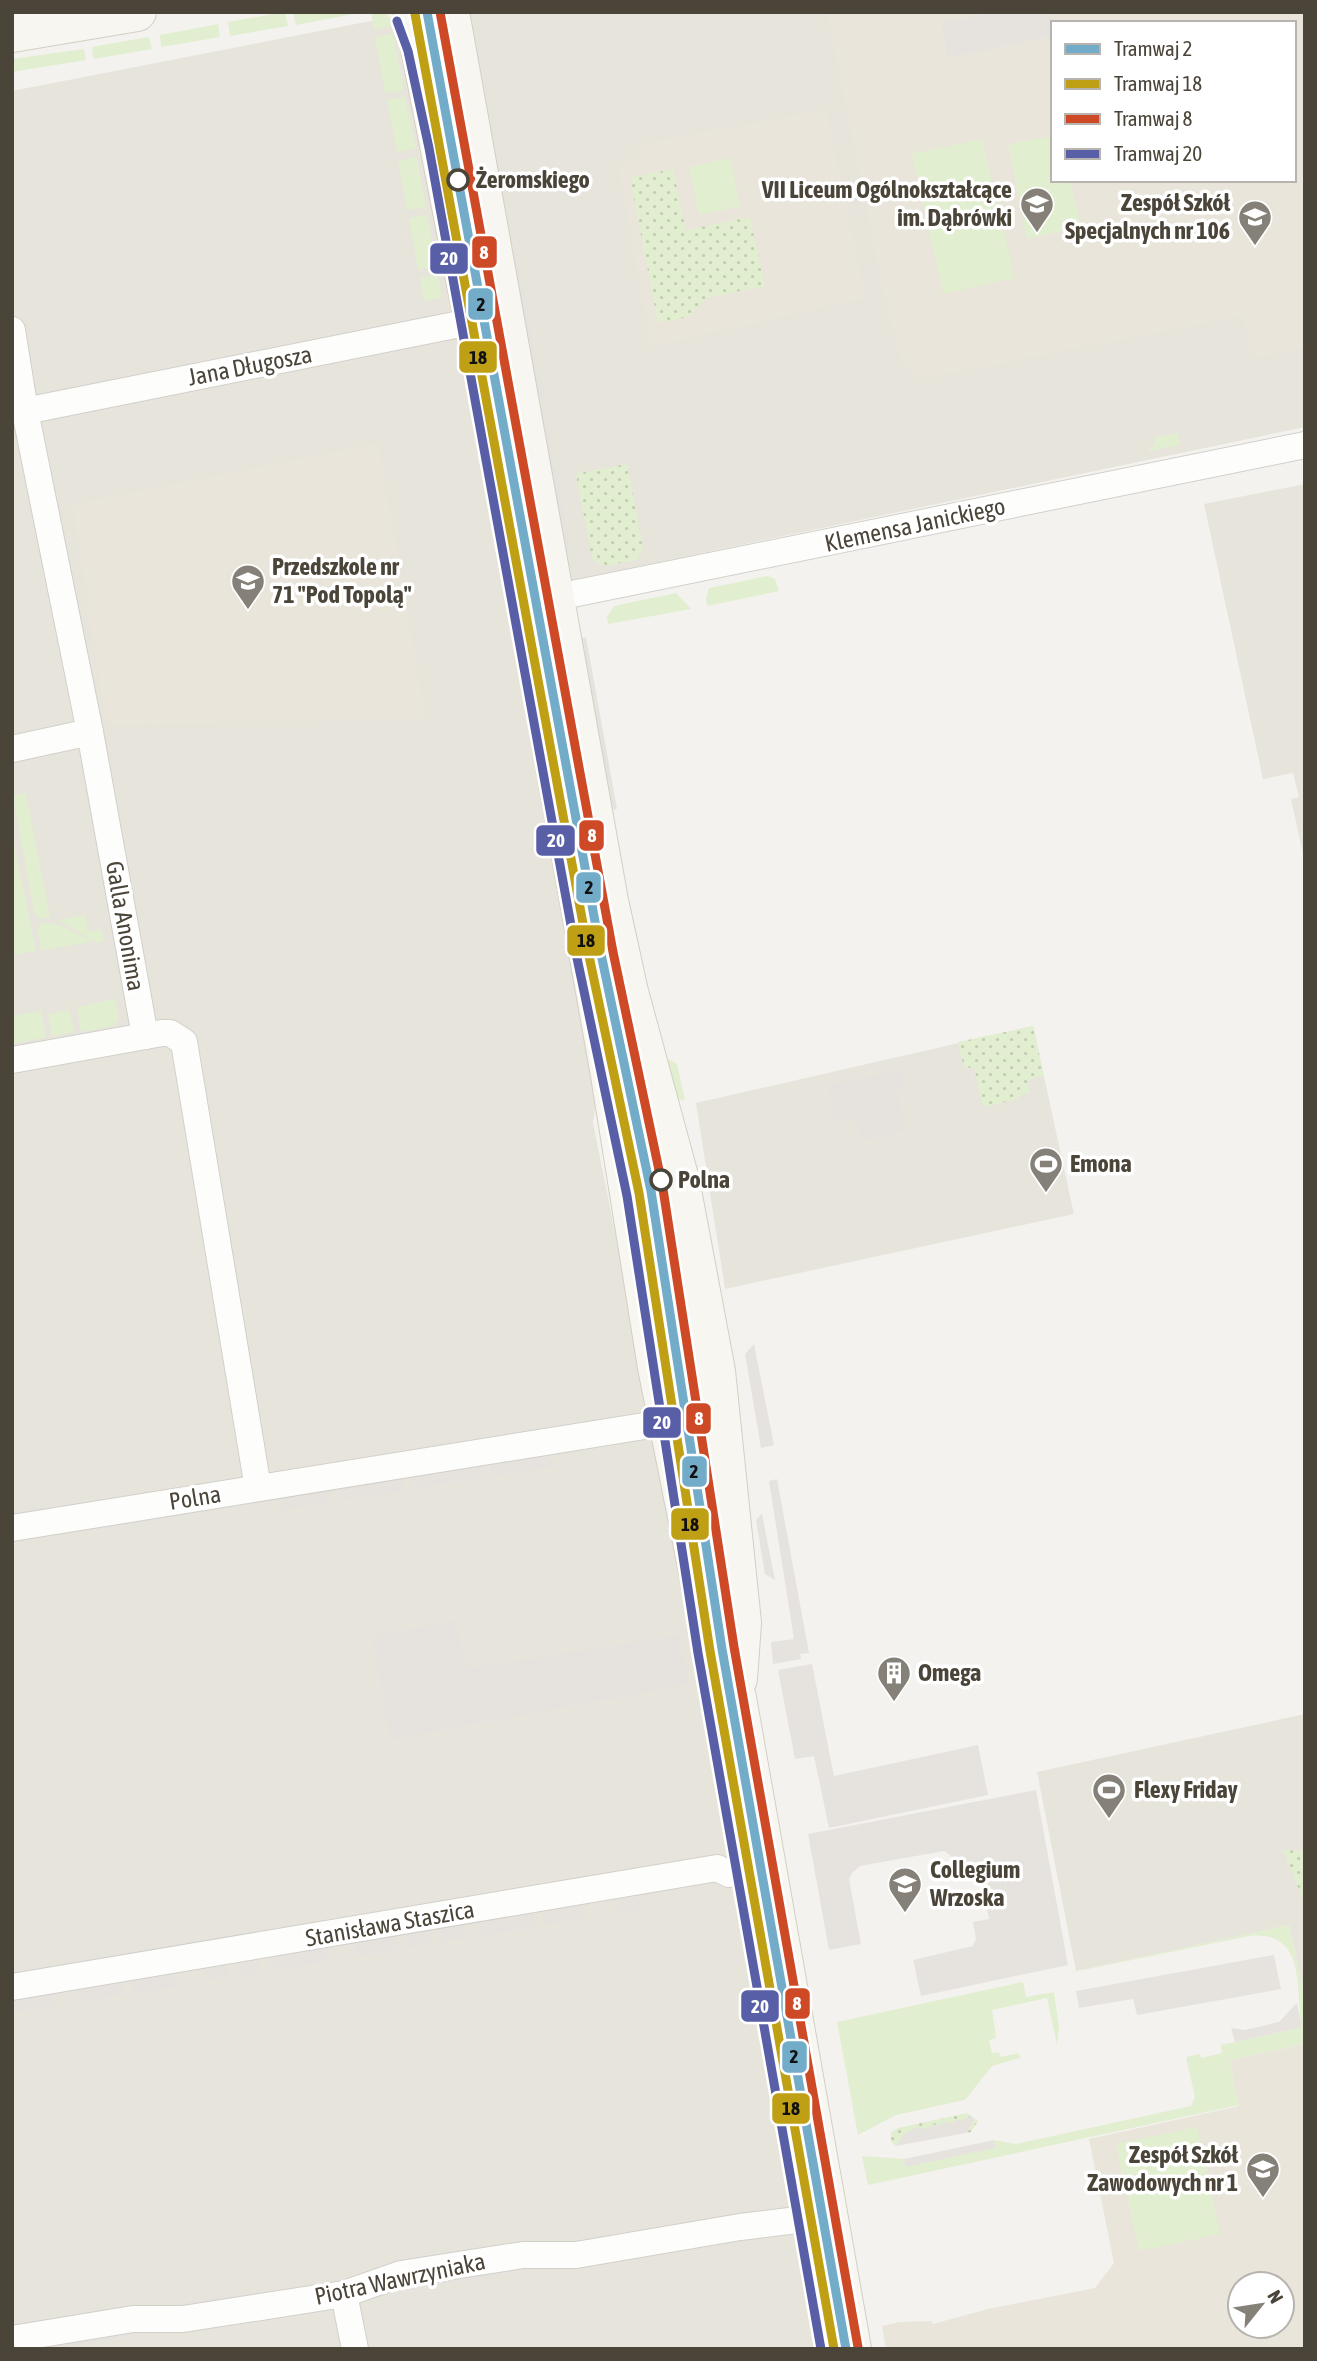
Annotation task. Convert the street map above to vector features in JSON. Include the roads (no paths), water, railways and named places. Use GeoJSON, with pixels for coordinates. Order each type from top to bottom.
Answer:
{"type":"FeatureCollection","features":[{"type":"Feature","properties":{"kind":"street"},"geometry":{"type":"LineString","coordinates":[[12,33],[137,12]]}},
{"type":"Feature","properties":{"kind":"street"},"geometry":{"type":"LineString","coordinates":[[413,12],[475,321],[629,992],[680,1180],[716,1371],[730,1483],[742,1623],[737,1698]]}},
{"type":"Feature","properties":{"kind":"street"},"geometry":{"type":"LineString","coordinates":[[450,12],[669,1423],[702,1591],[737,1698],[852,2349]]}},
{"type":"Feature","properties":{"kind":"street","name":"Jana Długosza"},"geometry":{"type":"LineString","coordinates":[[25,411],[475,321]]}},
{"type":"Feature","properties":{"kind":"street","name":"Galla Anonima"},"geometry":{"type":"LineString","coordinates":[[12,330],[25,411],[22,444],[90,733],[145,1036]]}},
{"type":"Feature","properties":{"kind":"street","name":"Klemensa Janickiego"},"geometry":{"type":"LineString","coordinates":[[540,601],[1305,445]]}},
{"type":"Feature","properties":{"kind":"street"},"geometry":{"type":"LineString","coordinates":[[12,749],[90,733]]}},
{"type":"Feature","properties":{"kind":"street"},"geometry":{"type":"LineString","coordinates":[[12,1060],[170,1033],[184,1042],[258,1488]]}},
{"type":"Feature","properties":{"kind":"street","name":"Polna"},"geometry":{"type":"LineString","coordinates":[[12,1528],[669,1423],[694,1410],[704,1401],[714,1384],[716,1371]]}},
{"type":"Feature","properties":{"kind":"street"},"geometry":{"type":"LineString","coordinates":[[669,1423],[682,1425],[693,1432],[730,1483]]}},
{"type":"Feature","properties":{"kind":"street","name":"Stanisława Staszica"},"geometry":{"type":"LineString","coordinates":[[12,1987],[717,1868],[729,1874],[766,1868]]}},
{"type":"Feature","properties":{"kind":"street","name":"Piotra Wawrzyniaka"},"geometry":{"type":"LineString","coordinates":[[12,2339],[134,2319],[183,2319],[344,2294],[401,2274],[455,2265],[523,2255],[576,2255],[740,2227],[829,2216]]}},
{"type":"Feature","properties":{"kind":"street"},"geometry":{"type":"LineString","coordinates":[[344,2294],[355,2349]]}},
{"type":"Feature","properties":{"kind":"tram line","name":"2"},"geometry":{"type":"LineString","coordinates":[[427,12],[601,954],[651,1191],[722,1649],[846,2349]]}},
{"type":"Feature","properties":{"kind":"tram line"},"geometry":{"type":"LineString","coordinates":[[434,12],[448,60]]}},
{"type":"Feature","properties":{"kind":"tram line","name":"8"},"geometry":{"type":"LineString","coordinates":[[440,12],[613,952],[663,1189],[734,1647],[858,2347]]}},
{"type":"Feature","properties":{"kind":"tram line","name":"18"},"geometry":{"type":"LineString","coordinates":[[415,14],[589,956],[639,1193],[710,1651],[834,2349]]}},
{"type":"Feature","properties":{"kind":"tram line","name":"20"},"geometry":{"type":"LineString","coordinates":[[397,21],[408,51],[429,148],[577,958],[627,1196],[698,1653],[821,2349]]}},
{"type":"Feature","properties":{"kind":"place","name":"Żeromskiego"},"geometry":{"type":"Point","coordinates":[458,180]}},
{"type":"Feature","properties":{"kind":"place","name":"VII Liceum Ogólnokształcące im. Dąbrówki"},"geometry":{"type":"Point","coordinates":[1037,234]}},
{"type":"Feature","properties":{"kind":"place","name":"Zespół Szkół Specjalnych nr 106"},"geometry":{"type":"Point","coordinates":[1255,247]}},
{"type":"Feature","properties":{"kind":"place","name":"Przedszkole nr 71 \"Pod Topolą\""},"geometry":{"type":"Point","coordinates":[248,611]}},
{"type":"Feature","properties":{"kind":"place","name":"Polna"},"geometry":{"type":"Point","coordinates":[661,1180]}},
{"type":"Feature","properties":{"kind":"place","name":"Emona"},"geometry":{"type":"Point","coordinates":[1046,1194]}},
{"type":"Feature","properties":{"kind":"place","name":"Omega"},"geometry":{"type":"Point","coordinates":[894,1703]}},
{"type":"Feature","properties":{"kind":"place","name":"Flexy Friday"},"geometry":{"type":"Point","coordinates":[1109,1820]}},
{"type":"Feature","properties":{"kind":"place","name":"Collegium Wrzoska"},"geometry":{"type":"Point","coordinates":[905,1914]}},
{"type":"Feature","properties":{"kind":"place","name":"Zespół Szkół Zawodowych nr 1"},"geometry":{"type":"Point","coordinates":[1263,2199]}}]}
